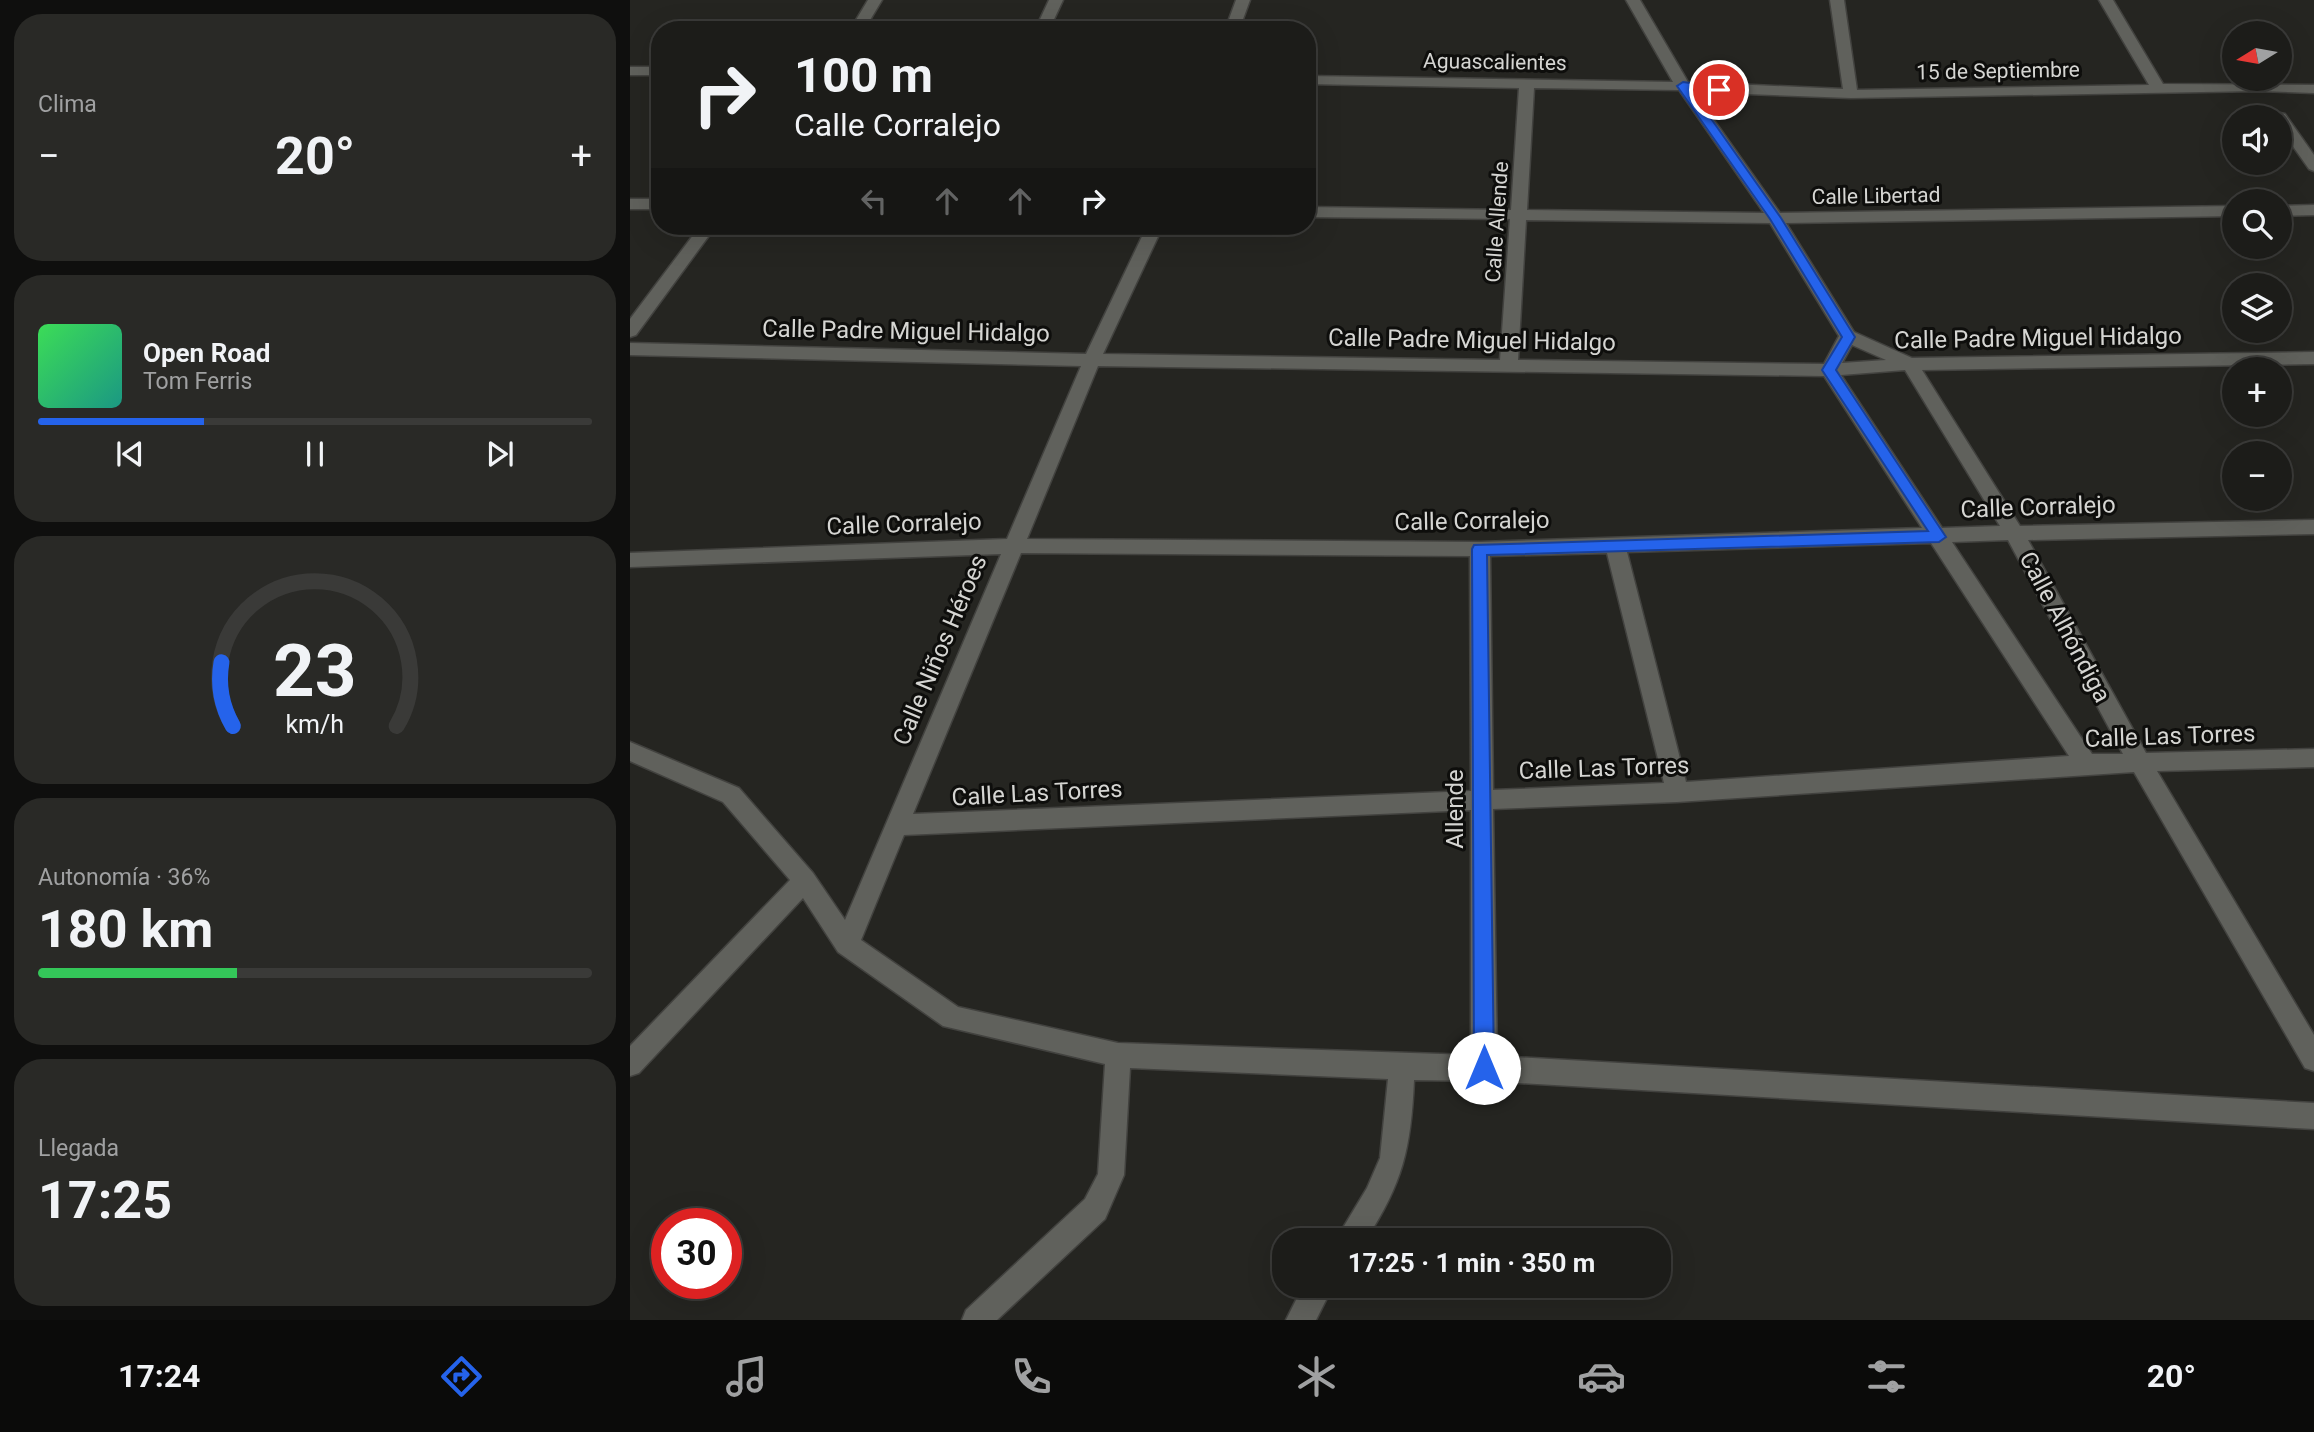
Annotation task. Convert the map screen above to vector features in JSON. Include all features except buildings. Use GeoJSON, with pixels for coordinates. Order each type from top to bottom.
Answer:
{"type":"FeatureCollection","features":[{"type":"Feature","properties":{"kind":"street"},"geometry":{"type":"LineString","coordinates":[[862,21],[875,0]]}},
{"type":"Feature","properties":{"kind":"street"},"geometry":{"type":"LineString","coordinates":[[1046,21],[1056,0]]}},
{"type":"Feature","properties":{"kind":"street"},"geometry":{"type":"LineString","coordinates":[[1235,21],[1243,0]]}},
{"type":"Feature","properties":{"kind":"street"},"geometry":{"type":"LineString","coordinates":[[1837,0],[1851,93]]}},
{"type":"Feature","properties":{"kind":"street"},"geometry":{"type":"LineString","coordinates":[[2106,0],[2159,90]]}},
{"type":"Feature","properties":{"kind":"street"},"geometry":{"type":"LineString","coordinates":[[1634,1],[1683,86],[1775,218],[1848,337],[1910,363]]}},
{"type":"Feature","properties":{"kind":"street"},"geometry":{"type":"LineString","coordinates":[[630,71],[651,71]]}},
{"type":"Feature","properties":{"kind":"street","name":"Aguascalientes"},"geometry":{"type":"LineString","coordinates":[[1316,80],[1683,86]]}},
{"type":"Feature","properties":{"kind":"street","name":"Calle Allende"},"geometry":{"type":"LineString","coordinates":[[1509,364],[1527,83]]}},
{"type":"Feature","properties":{"kind":"street","name":"15 de Septiembre"},"geometry":{"type":"LineString","coordinates":[[1683,86],[1719,90],[1851,93],[2222,88]]}},
{"type":"Feature","properties":{"kind":"street","name":"15 de Septiembre"},"geometry":{"type":"LineString","coordinates":[[2292,88],[2314,89]]}},
{"type":"Feature","properties":{"kind":"street"},"geometry":{"type":"LineString","coordinates":[[2292,134],[2314,166]]}},
{"type":"Feature","properties":{"kind":"street"},"geometry":{"type":"LineString","coordinates":[[630,204],[651,204]]}},
{"type":"Feature","properties":{"kind":"street"},"geometry":{"type":"LineString","coordinates":[[2292,211],[2314,210]]}},
{"type":"Feature","properties":{"kind":"street","name":"Calle Libertad"},"geometry":{"type":"LineString","coordinates":[[1316,212],[1775,218],[2222,211]]}},
{"type":"Feature","properties":{"kind":"street"},"geometry":{"type":"LineString","coordinates":[[630,331],[701,235]]}},
{"type":"Feature","properties":{"kind":"street","name":"Calle Niños Héroes"},"geometry":{"type":"LineString","coordinates":[[847,944],[1092,360],[1151,235]]}},
{"type":"Feature","properties":{"kind":"street"},"geometry":{"type":"LineString","coordinates":[[1829,370],[1848,337]]}},
{"type":"Feature","properties":{"kind":"street","name":"Calle Padre Miguel Hidalgo"},"geometry":{"type":"LineString","coordinates":[[630,349],[1092,360],[1829,370],[1910,363],[2314,358]]}},
{"type":"Feature","properties":{"kind":"street","name":"Calle Alhóndiga"},"geometry":{"type":"LineString","coordinates":[[1910,363],[2014,533],[2140,763],[2314,1059]]}},
{"type":"Feature","properties":{"kind":"street","name":"Calle Alhóndiga"},"geometry":{"type":"LineString","coordinates":[[1829,370],[2086,764]]}},
{"type":"Feature","properties":{"kind":"street","name":"Calle Corralejo"},"geometry":{"type":"LineString","coordinates":[[630,560],[1013,546],[1480,549],[2314,527]]}},
{"type":"Feature","properties":{"kind":"street"},"geometry":{"type":"LineString","coordinates":[[1615,544],[1677,792]]}},
{"type":"Feature","properties":{"kind":"street","name":"Allende"},"geometry":{"type":"LineString","coordinates":[[1480,549],[1484,1068]]}},
{"type":"Feature","properties":{"kind":"street"},"geometry":{"type":"LineString","coordinates":[[630,751],[731,794],[805,880],[847,944],[953,1018],[1118,1055],[1484,1068],[2314,1116]]}},
{"type":"Feature","properties":{"kind":"street","name":"Calle Las Torres"},"geometry":{"type":"LineString","coordinates":[[895,825],[1677,792],[2086,764],[2314,758]]}},
{"type":"Feature","properties":{"kind":"street"},"geometry":{"type":"LineString","coordinates":[[630,1064],[805,880]]}},
{"type":"Feature","properties":{"kind":"street"},"geometry":{"type":"LineString","coordinates":[[976,1320],[1095,1209],[1111,1175],[1118,1055]]}},
{"type":"Feature","properties":{"kind":"street"},"geometry":{"type":"LineString","coordinates":[[1357,1228],[1376,1199],[1390,1168],[1397,1131],[1402,1067]]}},
{"type":"Feature","properties":{"kind":"street"},"geometry":{"type":"LineString","coordinates":[[1300,1320],[1311,1298]]}},
{"type":"Feature","properties":{"kind":"route"},"geometry":{"type":"LineString","coordinates":[[1484,1068],[1480,549],[1939,537],[1829,370],[1848,337],[1775,218],[1683,86],[1719,90]]}}]}
